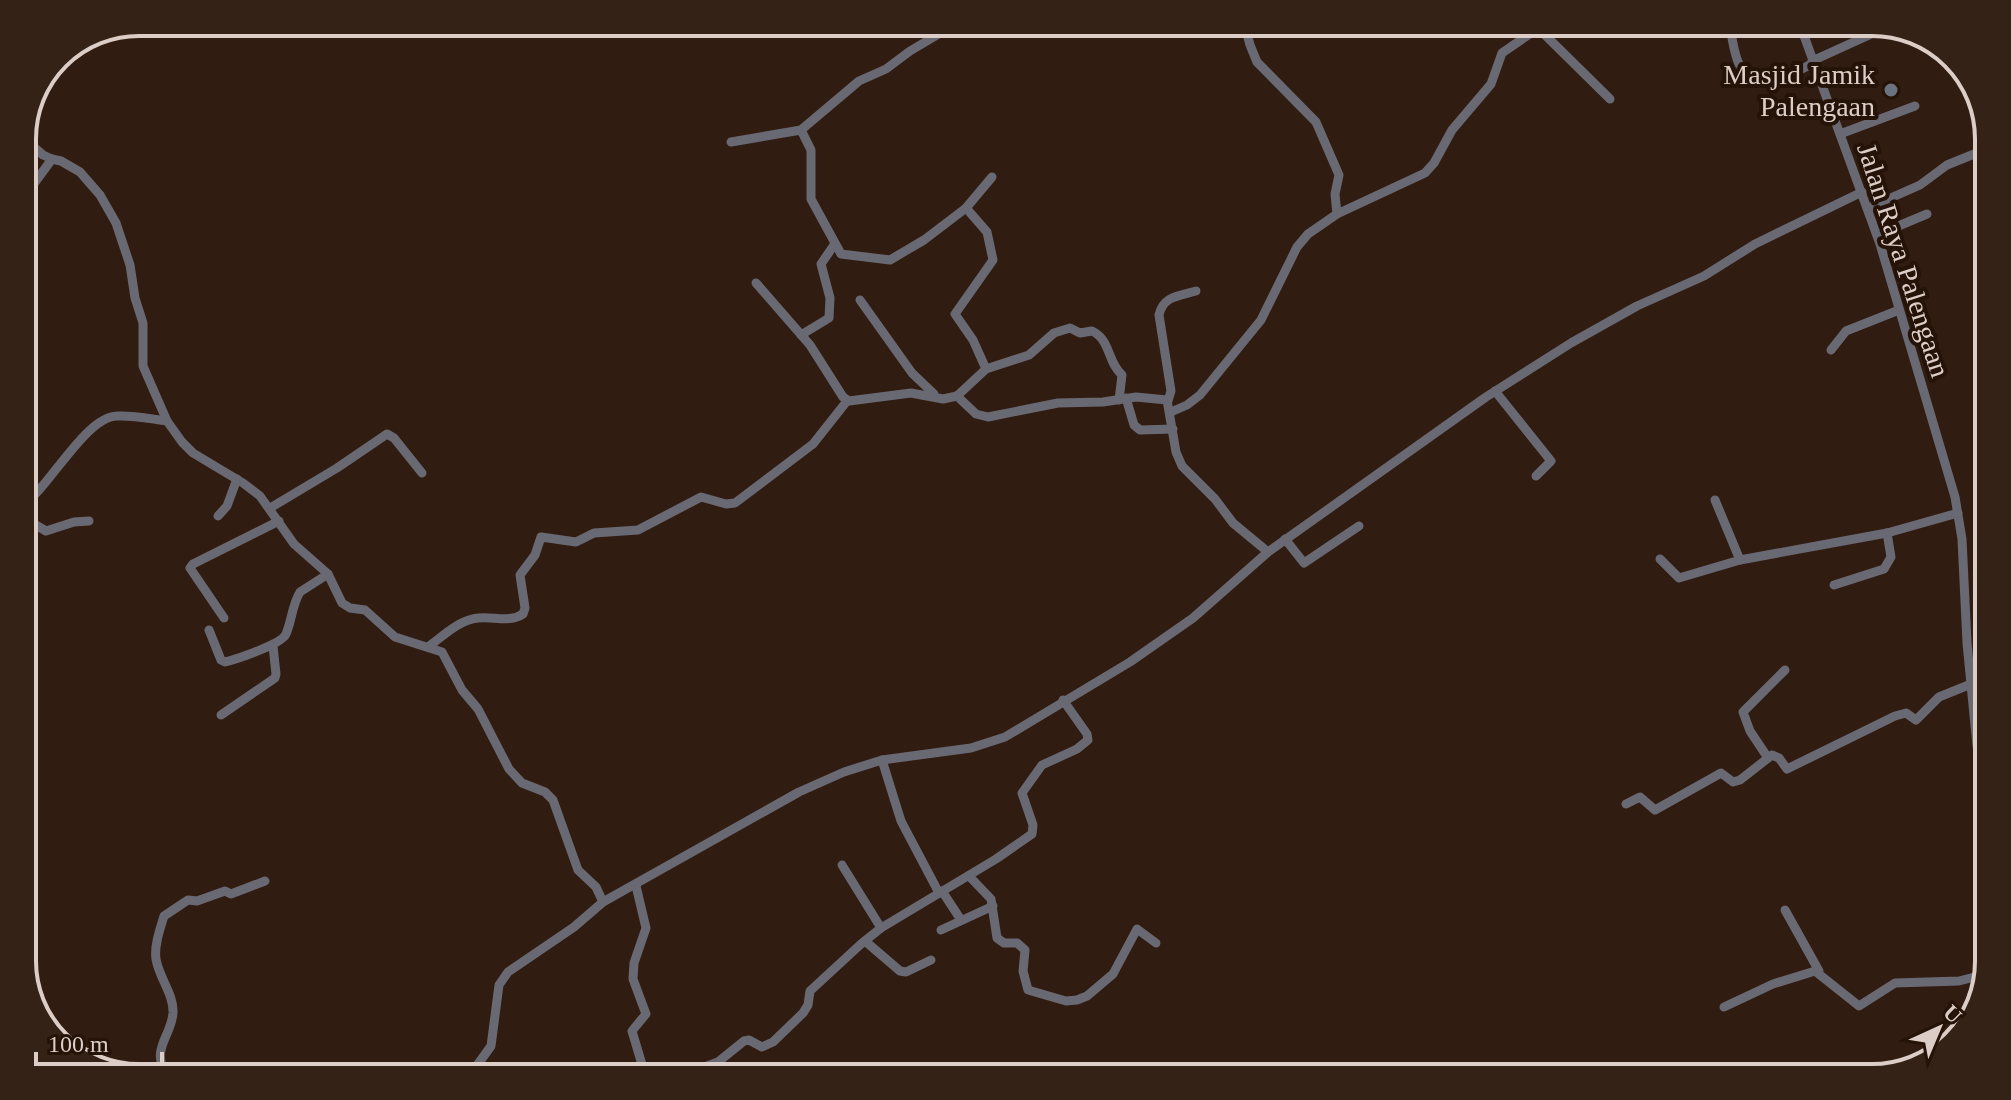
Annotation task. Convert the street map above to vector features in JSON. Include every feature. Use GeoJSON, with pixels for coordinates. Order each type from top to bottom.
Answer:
{"type":"FeatureCollection","features":[{"type":"Feature","properties":{"kind":"street"},"geometry":{"type":"LineString","coordinates":[[731,142],[801,130],[859,81],[888,68],[935,36]]}},
{"type":"Feature","properties":{"kind":"street"},"geometry":{"type":"LineString","coordinates":[[1248,36],[1257,62],[1316,122],[1339,175],[1335,194],[1337,214]]}},
{"type":"Feature","properties":{"kind":"street"},"geometry":{"type":"LineString","coordinates":[[1171,412],[1193,401],[1223,369],[1264,315],[1302,240],[1337,214],[1430,169],[1452,130],[1491,84],[1502,53],[1526,36]]}},
{"type":"Feature","properties":{"kind":"street"},"geometry":{"type":"LineString","coordinates":[[1552,36],[1610,99]]}},
{"type":"Feature","properties":{"kind":"street"},"geometry":{"type":"LineString","coordinates":[[1732,36],[1739,66],[1758,83],[1767,85],[1868,36]]}},
{"type":"Feature","properties":{"kind":"street","name":"Jalan Raya Palengaan"},"geometry":{"type":"LineString","coordinates":[[1804,36],[1879,240],[1942,449],[1958,513],[1975,716]]}},
{"type":"Feature","properties":{"kind":"street"},"geometry":{"type":"LineString","coordinates":[[1840,134],[1915,106]]}},
{"type":"Feature","properties":{"kind":"street"},"geometry":{"type":"LineString","coordinates":[[801,130],[811,150],[810,194],[834,245],[844,255],[890,260],[924,240],[966,208],[992,177]]}},
{"type":"Feature","properties":{"kind":"street"},"geometry":{"type":"LineString","coordinates":[[36,149],[80,172],[100,195],[116,223],[130,265],[143,323],[143,366],[167,421],[189,450],[254,491],[270,508],[294,544],[328,574],[338,598],[345,606],[365,610],[395,637],[442,652],[514,775],[522,783],[545,792],[553,800],[578,870],[596,887],[603,902]]}},
{"type":"Feature","properties":{"kind":"street"},"geometry":{"type":"LineString","coordinates":[[1868,208],[1920,185],[1947,165],[1975,154]]}},
{"type":"Feature","properties":{"kind":"street"},"geometry":{"type":"LineString","coordinates":[[36,181],[52,159]]}},
{"type":"Feature","properties":{"kind":"street"},"geometry":{"type":"LineString","coordinates":[[478,1064],[491,1046],[496,998],[504,976],[574,927],[603,902],[799,792],[844,772],[882,760],[990,744],[1130,662],[1193,618],[1285,539],[1495,391],[1637,306],[1704,276],[1755,244],[1862,192]]}},
{"type":"Feature","properties":{"kind":"street"},"geometry":{"type":"LineString","coordinates":[[966,208],[987,232],[993,260],[955,314],[973,340],[986,369]]}},
{"type":"Feature","properties":{"kind":"street"},"geometry":{"type":"LineString","coordinates":[[1879,240],[1927,214]]}},
{"type":"Feature","properties":{"kind":"street"},"geometry":{"type":"LineString","coordinates":[[801,335],[829,318],[830,298],[821,264],[834,245]]}},
{"type":"Feature","properties":{"kind":"street"},"geometry":{"type":"LineString","coordinates":[[756,283],[801,335],[847,401]]}},
{"type":"Feature","properties":{"kind":"street"},"geometry":{"type":"LineString","coordinates":[[1196,291],[1167,299],[1159,315],[1171,391],[1168,401],[1176,452],[1182,466],[1215,499],[1233,523],[1268,552]]}},
{"type":"Feature","properties":{"kind":"street"},"geometry":{"type":"LineString","coordinates":[[860,300],[912,373],[940,398]]}},
{"type":"Feature","properties":{"kind":"street"},"geometry":{"type":"LineString","coordinates":[[1831,350],[1846,331],[1899,310]]}},
{"type":"Feature","properties":{"kind":"street"},"geometry":{"type":"LineString","coordinates":[[847,401],[911,393],[940,398],[957,396],[986,369],[1029,355],[1057,332],[1070,328],[1080,333],[1092,331],[1105,342],[1113,367],[1122,375],[1122,399],[1134,425],[1140,430],[1173,429]]}},
{"type":"Feature","properties":{"kind":"street"},"geometry":{"type":"LineString","coordinates":[[1495,391],[1550,457],[1551,464],[1536,476]]}},
{"type":"Feature","properties":{"kind":"street"},"geometry":{"type":"LineString","coordinates":[[957,396],[976,414],[988,417],[1058,403],[1122,399],[1168,401]]}},
{"type":"Feature","properties":{"kind":"street"},"geometry":{"type":"LineString","coordinates":[[428,647],[468,620],[479,617],[509,619],[523,614],[525,608],[520,575],[535,555],[541,537],[576,542],[594,533],[638,530],[701,497],[726,504],[735,503],[813,444],[847,401]]}},
{"type":"Feature","properties":{"kind":"street"},"geometry":{"type":"LineString","coordinates":[[36,494],[49,482],[86,433],[109,417],[167,421]]}},
{"type":"Feature","properties":{"kind":"street"},"geometry":{"type":"LineString","coordinates":[[270,508],[387,434],[394,438],[422,473]]}},
{"type":"Feature","properties":{"kind":"street"},"geometry":{"type":"LineString","coordinates":[[218,516],[227,506],[237,479]]}},
{"type":"Feature","properties":{"kind":"street"},"geometry":{"type":"LineString","coordinates":[[1715,500],[1740,560]]}},
{"type":"Feature","properties":{"kind":"street"},"geometry":{"type":"LineString","coordinates":[[1660,559],[1679,578],[1740,560],[1833,545],[1958,513]]}},
{"type":"Feature","properties":{"kind":"street"},"geometry":{"type":"LineString","coordinates":[[36,525],[46,531],[66,523],[89,521]]}},
{"type":"Feature","properties":{"kind":"street"},"geometry":{"type":"LineString","coordinates":[[224,618],[190,568],[279,521]]}},
{"type":"Feature","properties":{"kind":"street"},"geometry":{"type":"LineString","coordinates":[[1285,539],[1304,563],[1359,526]]}},
{"type":"Feature","properties":{"kind":"street"},"geometry":{"type":"LineString","coordinates":[[1834,585],[1884,569],[1891,557],[1887,533]]}},
{"type":"Feature","properties":{"kind":"street"},"geometry":{"type":"LineString","coordinates":[[209,630],[221,660],[225,662],[273,646],[286,636],[300,592],[328,574]]}},
{"type":"Feature","properties":{"kind":"street"},"geometry":{"type":"LineString","coordinates":[[221,715],[276,676],[273,646]]}},
{"type":"Feature","properties":{"kind":"street"},"geometry":{"type":"LineString","coordinates":[[1768,758],[1750,731],[1743,712],[1785,670]]}},
{"type":"Feature","properties":{"kind":"street"},"geometry":{"type":"LineString","coordinates":[[1626,804],[1640,797],[1655,810],[1721,773],[1733,782],[1740,780],[1775,756],[1787,769],[1895,716],[1906,713],[1916,720],[1939,697],[1971,684]]}},
{"type":"Feature","properties":{"kind":"street"},"geometry":{"type":"LineString","coordinates":[[712,1064],[744,1041],[749,1040],[762,1047],[773,1042],[807,1008],[810,991],[841,960],[881,928],[1032,834],[1034,827],[1022,793],[1042,765],[1077,749],[1088,740],[1063,700]]}},
{"type":"Feature","properties":{"kind":"street"},"geometry":{"type":"LineString","coordinates":[[882,760],[901,821],[921,863],[961,920]]}},
{"type":"Feature","properties":{"kind":"street"},"geometry":{"type":"LineString","coordinates":[[842,865],[881,928]]}},
{"type":"Feature","properties":{"kind":"street"},"geometry":{"type":"LineString","coordinates":[[969,876],[989,896],[997,938],[1004,943],[1017,943],[1025,950],[1023,971],[1026,989],[1066,1001],[1082,999],[1108,979],[1120,964],[1136,929],[1156,943]]}},
{"type":"Feature","properties":{"kind":"street"},"geometry":{"type":"LineString","coordinates":[[161,1064],[163,1038],[171,1022],[173,1007],[156,957],[164,916],[188,900],[197,901],[225,891],[231,894],[265,881]]}},
{"type":"Feature","properties":{"kind":"street"},"geometry":{"type":"LineString","coordinates":[[636,886],[646,928],[634,963],[633,979],[646,1016],[632,1031],[642,1064]]}},
{"type":"Feature","properties":{"kind":"street"},"geometry":{"type":"LineString","coordinates":[[941,930],[993,906]]}},
{"type":"Feature","properties":{"kind":"street"},"geometry":{"type":"LineString","coordinates":[[1785,910],[1819,971],[1859,1006],[1881,989],[1895,983],[1973,978]]}},
{"type":"Feature","properties":{"kind":"street"},"geometry":{"type":"LineString","coordinates":[[865,941],[900,971],[906,972],[931,960]]}},
{"type":"Feature","properties":{"kind":"street"},"geometry":{"type":"LineString","coordinates":[[1724,1007],[1773,984],[1819,971]]}},
{"type":"Feature","properties":{"kind":"place","name":"Masjid Jamik Palengaan"},"geometry":{"type":"Point","coordinates":[1891,90]}}]}
